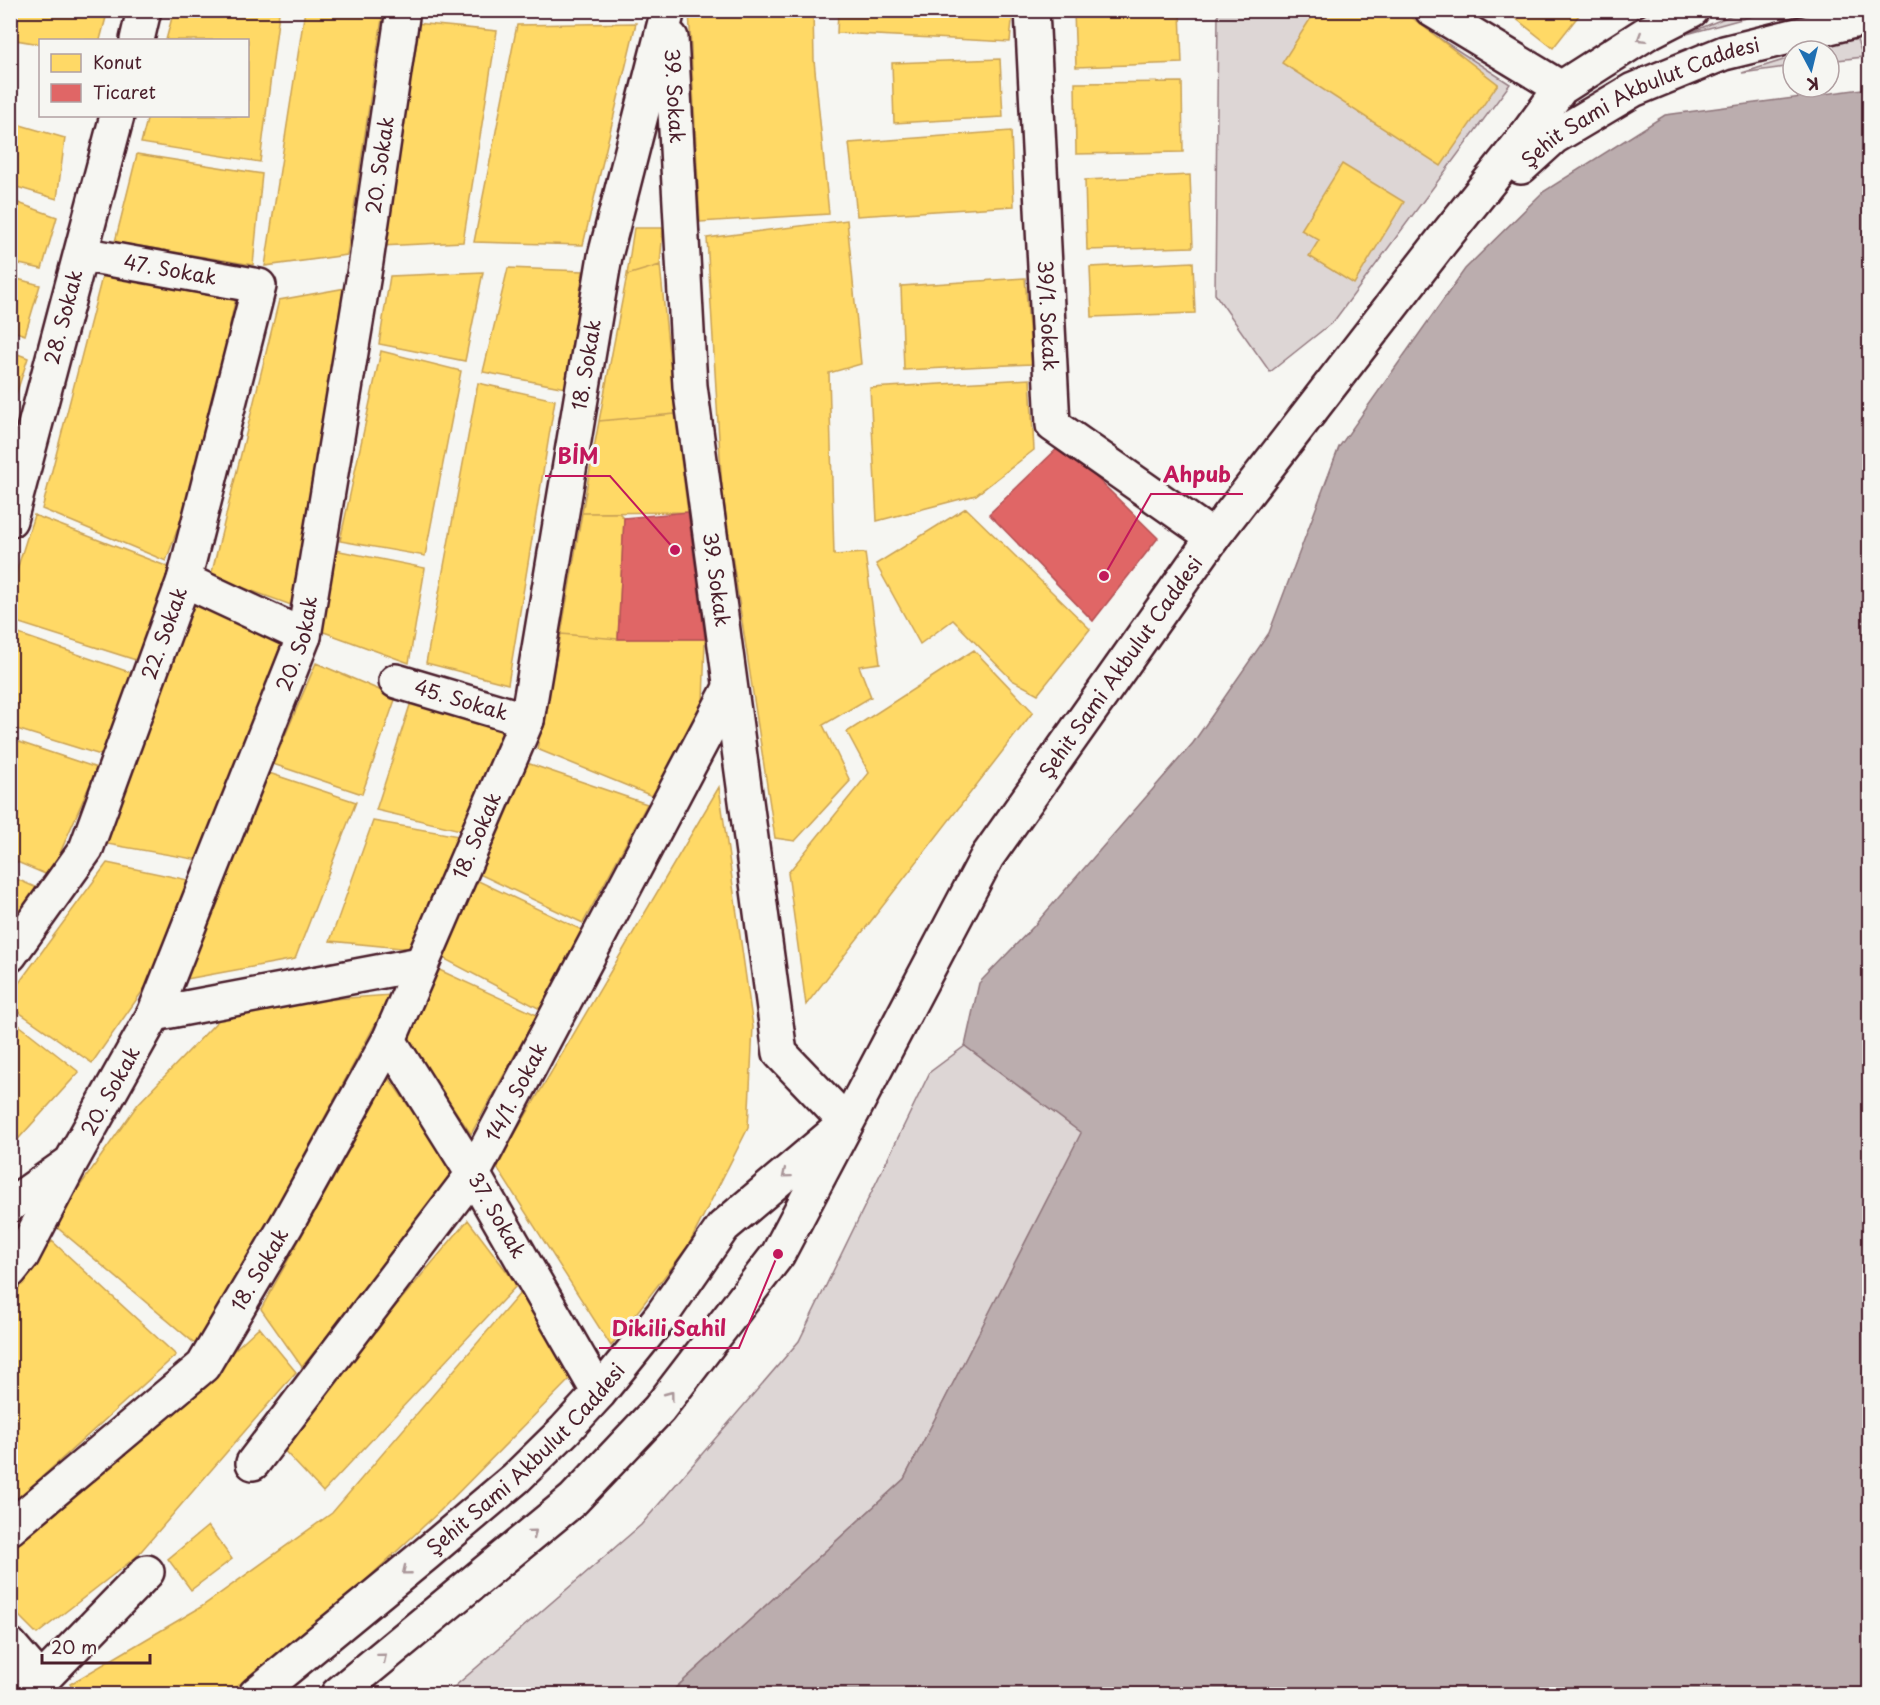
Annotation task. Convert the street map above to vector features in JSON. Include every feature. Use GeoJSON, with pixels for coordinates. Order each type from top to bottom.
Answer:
{"type":"FeatureCollection","features":[{"type":"Feature","properties":{"kind":"street"},"geometry":{"type":"LineString","coordinates":[[136,39],[144,10]]}},
{"type":"Feature","properties":{"kind":"street","name":"20. Sokak"},"geometry":{"type":"LineString","coordinates":[[10,1205],[71,1162],[154,1014],[304,636],[366,262],[403,10]]}},
{"type":"Feature","properties":{"kind":"street","name":"39. Sokak"},"geometry":{"type":"LineString","coordinates":[[669,10],[690,386],[780,1053],[846,1122]]}},
{"type":"Feature","properties":{"kind":"street","name":"18. Sokak"},"geometry":{"type":"LineString","coordinates":[[10,1528],[203,1366],[287,1224],[389,1040],[527,720],[605,256],[669,10]]}},
{"type":"Feature","properties":{"kind":"street","name":"39/1. Sokak"},"geometry":{"type":"LineString","coordinates":[[1032,10],[1053,425],[1213,537]]}},
{"type":"Feature","properties":{"kind":"street"},"geometry":{"type":"LineString","coordinates":[[1432,10],[1561,88]]}},
{"type":"Feature","properties":{"kind":"street","name":"Şehit Sami Akbulut Caddesi"},"geometry":{"type":"LineString","coordinates":[[338,1695],[573,1500],[660,1409],[778,1254],[987,857],[1213,537],[1561,88],[1647,33],[1692,10]]}},
{"type":"Feature","properties":{"kind":"street","name":"Şehit Sami Akbulut Caddesi"},"geometry":{"type":"LineString","coordinates":[[1441,242],[1554,137],[1633,90],[1724,53],[1869,17]]}},
{"type":"Feature","properties":{"kind":"street","name":"28. Sokak"},"geometry":{"type":"LineString","coordinates":[[10,520],[117,117]]}},
{"type":"Feature","properties":{"kind":"street","name":"47. Sokak"},"geometry":{"type":"LineString","coordinates":[[81,254],[259,286]]}},
{"type":"Feature","properties":{"kind":"street","name":"22. Sokak"},"geometry":{"type":"LineString","coordinates":[[10,955],[86,849],[184,580],[259,286]]}},
{"type":"Feature","properties":{"kind":"street"},"geometry":{"type":"LineString","coordinates":[[184,580],[304,636]]}},
{"type":"Feature","properties":{"kind":"street","name":"45. Sokak"},"geometry":{"type":"LineString","coordinates":[[396,681],[527,720]]}},
{"type":"Feature","properties":{"kind":"street","name":"14/1. Sokak"},"geometry":{"type":"LineString","coordinates":[[253,1463],[473,1174],[730,688]]}},
{"type":"Feature","properties":{"kind":"street"},"geometry":{"type":"LineString","coordinates":[[154,1014],[420,964]]}},
{"type":"Feature","properties":{"kind":"street","name":"37. Sokak"},"geometry":{"type":"LineString","coordinates":[[389,1040],[473,1174],[599,1393]]}},
{"type":"Feature","properties":{"kind":"street","name":"Şehit Sami Akbulut Caddesi"},"geometry":{"type":"LineString","coordinates":[[256,1695],[516,1478],[599,1393],[663,1315],[723,1227],[846,1122]]}},
{"type":"Feature","properties":{"kind":"street"},"geometry":{"type":"LineString","coordinates":[[10,1271],[22,1256],[71,1162]]}},
{"type":"Feature","properties":{"kind":"street"},"geometry":{"type":"LineString","coordinates":[[10,1645],[34,1688],[147,1572]]}},
{"type":"Feature","properties":{"kind":"shaded area"},"geometry":{"type":"Polygon","coordinates":[[[1218,11],[1397,11],[1510,84],[1334,321],[1270,372],[1215,294],[1218,11]]]}},
{"type":"Feature","properties":{"kind":"shaded area"},"geometry":{"type":"Polygon","coordinates":[[[1741,11],[1771,11],[1687,34],[1741,11]]]}},
{"type":"Feature","properties":{"kind":"shaded area"},"geometry":{"type":"Polygon","coordinates":[[[1856,37],[1863,57],[1841,60],[1841,42],[1856,37]]]}},
{"type":"Feature","properties":{"kind":"shaded area"},"geometry":{"type":"Polygon","coordinates":[[[1781,61],[1781,68],[1742,73],[1781,61]]]}},
{"type":"Feature","properties":{"kind":"shaded area"},"geometry":{"type":"Polygon","coordinates":[[[1869,88],[1869,1694],[669,1694],[904,1479],[1081,1133],[965,1046],[979,983],[1033,927],[1193,743],[1269,633],[1339,447],[1465,269],[1543,192],[1665,115],[1786,99],[1841,99],[1841,92],[1869,88]]]}},
{"type":"Feature","properties":{"kind":"shaded area"},"geometry":{"type":"Polygon","coordinates":[[[965,1046],[1082,1133],[904,1479],[669,1694],[446,1694],[641,1525],[799,1341],[930,1072],[965,1046]]]}},
{"type":"Feature","properties":{"kind":"building: Konut"},"geometry":{"type":"Polygon","coordinates":[[[10,10],[108,10],[100,39],[39,39],[39,44],[10,39],[10,10]]]}},
{"type":"Feature","properties":{"kind":"building: Konut"},"geometry":{"type":"Polygon","coordinates":[[[174,10],[263,10],[279,13],[260,162],[141,143],[148,117],[249,117],[249,39],[166,39],[174,10]]]}},
{"type":"Feature","properties":{"kind":"building: Konut"},"geometry":{"type":"Polygon","coordinates":[[[305,10],[382,18],[347,255],[265,266],[305,10]]]}},
{"type":"Feature","properties":{"kind":"building: Konut"},"geometry":{"type":"Polygon","coordinates":[[[689,10],[813,10],[814,60],[829,214],[700,222],[689,10]]]}},
{"type":"Feature","properties":{"kind":"building: Konut"},"geometry":{"type":"Polygon","coordinates":[[[838,10],[1013,10],[1010,42],[837,33],[838,10]]]}},
{"type":"Feature","properties":{"kind":"building: Konut"},"geometry":{"type":"Polygon","coordinates":[[[1180,10],[1182,63],[1076,67],[1074,12],[1180,10]]]}},
{"type":"Feature","properties":{"kind":"building: Konut"},"geometry":{"type":"Polygon","coordinates":[[[1316,10],[1402,10],[1498,84],[1441,166],[1282,63],[1316,10]]]}},
{"type":"Feature","properties":{"kind":"building: Konut"},"geometry":{"type":"Polygon","coordinates":[[[1505,10],[1583,10],[1553,48],[1505,10]]]}},
{"type":"Feature","properties":{"kind":"building: Konut"},"geometry":{"type":"Polygon","coordinates":[[[415,23],[497,31],[463,242],[381,246],[415,23]]]}},
{"type":"Feature","properties":{"kind":"building: Konut"},"geometry":{"type":"Polygon","coordinates":[[[636,23],[583,245],[474,242],[517,25],[636,23]]]}},
{"type":"Feature","properties":{"kind":"building: Konut"},"geometry":{"type":"Polygon","coordinates":[[[1000,59],[1003,117],[894,123],[892,63],[1000,59]]]}},
{"type":"Feature","properties":{"kind":"building: Konut"},"geometry":{"type":"Polygon","coordinates":[[[1182,82],[1183,152],[1076,154],[1075,83],[1182,82]]]}},
{"type":"Feature","properties":{"kind":"building: Konut"},"geometry":{"type":"Polygon","coordinates":[[[10,122],[65,138],[57,199],[10,185],[10,122]]]}},
{"type":"Feature","properties":{"kind":"building: Konut"},"geometry":{"type":"Polygon","coordinates":[[[1011,131],[1014,206],[857,216],[849,143],[1011,131]]]}},
{"type":"Feature","properties":{"kind":"building: Konut"},"geometry":{"type":"Polygon","coordinates":[[[137,154],[262,174],[253,265],[115,242],[137,154]]]}},
{"type":"Feature","properties":{"kind":"building: Konut"},"geometry":{"type":"Polygon","coordinates":[[[1342,164],[1404,202],[1354,284],[1309,256],[1319,240],[1301,230],[1342,164]]]}},
{"type":"Feature","properties":{"kind":"building: Konut"},"geometry":{"type":"Polygon","coordinates":[[[1190,175],[1193,247],[1087,250],[1085,180],[1190,175]]]}},
{"type":"Feature","properties":{"kind":"building: Konut"},"geometry":{"type":"Polygon","coordinates":[[[10,200],[57,217],[42,269],[10,262],[10,200]]]}},
{"type":"Feature","properties":{"kind":"building: Konut"},"geometry":{"type":"Polygon","coordinates":[[[847,220],[861,364],[829,373],[834,555],[865,553],[880,663],[859,666],[871,697],[823,725],[850,781],[795,841],[775,838],[722,489],[707,238],[847,220]]]}},
{"type":"Feature","properties":{"kind":"building: Konut"},"geometry":{"type":"Polygon","coordinates":[[[634,228],[663,228],[660,265],[627,275],[634,228]]]}},
{"type":"Feature","properties":{"kind":"building: Konut"},"geometry":{"type":"Polygon","coordinates":[[[1193,262],[1195,313],[1092,317],[1090,267],[1193,262]]]}},
{"type":"Feature","properties":{"kind":"building: Konut"},"geometry":{"type":"Polygon","coordinates":[[[660,265],[675,414],[599,421],[627,275],[660,265]]]}},
{"type":"Feature","properties":{"kind":"building: Konut"},"geometry":{"type":"Polygon","coordinates":[[[508,268],[583,271],[566,388],[483,372],[508,268]]]}},
{"type":"Feature","properties":{"kind":"building: Konut"},"geometry":{"type":"Polygon","coordinates":[[[483,272],[465,361],[379,344],[390,276],[483,272]]]}},
{"type":"Feature","properties":{"kind":"building: Konut"},"geometry":{"type":"Polygon","coordinates":[[[103,273],[237,292],[198,472],[166,561],[42,509],[103,273]]]}},
{"type":"Feature","properties":{"kind":"building: Konut"},"geometry":{"type":"Polygon","coordinates":[[[10,277],[40,285],[25,335],[10,330],[10,277]]]}},
{"type":"Feature","properties":{"kind":"building: Konut"},"geometry":{"type":"Polygon","coordinates":[[[1025,278],[1032,364],[904,370],[901,286],[1025,278]]]}},
{"type":"Feature","properties":{"kind":"building: Konut"},"geometry":{"type":"Polygon","coordinates":[[[346,288],[291,605],[211,576],[279,300],[346,288]]]}},
{"type":"Feature","properties":{"kind":"building: Konut"},"geometry":{"type":"Polygon","coordinates":[[[10,351],[28,358],[11,410],[10,410],[10,351]]]}},
{"type":"Feature","properties":{"kind":"building: Konut"},"geometry":{"type":"Polygon","coordinates":[[[381,351],[461,371],[425,556],[340,541],[381,351]]]}},
{"type":"Feature","properties":{"kind":"building: Konut"},"geometry":{"type":"Polygon","coordinates":[[[1030,379],[1034,450],[976,495],[877,521],[870,388],[1030,379]]]}},
{"type":"Feature","properties":{"kind":"building: Konut"},"geometry":{"type":"Polygon","coordinates":[[[478,383],[555,400],[508,684],[426,663],[478,383]]]}},
{"type":"Feature","properties":{"kind":"building: Konut"},"geometry":{"type":"Polygon","coordinates":[[[675,414],[688,512],[582,513],[599,421],[675,414]]]}},
{"type":"Feature","properties":{"kind":"building: Konut"},"geometry":{"type":"Polygon","coordinates":[[[966,508],[1090,629],[1038,694],[1012,680],[953,620],[920,644],[876,564],[966,508]]]}},
{"type":"Feature","properties":{"kind":"building: Konut"},"geometry":{"type":"Polygon","coordinates":[[[582,513],[619,513],[624,518],[618,639],[561,634],[582,513]]]}},
{"type":"Feature","properties":{"kind":"building: Konut"},"geometry":{"type":"Polygon","coordinates":[[[34,515],[171,568],[139,661],[10,620],[10,592],[34,515]]]}},
{"type":"Feature","properties":{"kind":"building: Konut"},"geometry":{"type":"Polygon","coordinates":[[[335,550],[425,568],[409,663],[321,631],[335,550]]]}},
{"type":"Feature","properties":{"kind":"building: Konut"},"geometry":{"type":"Polygon","coordinates":[[[194,600],[282,642],[199,860],[107,844],[194,600]]]}},
{"type":"Feature","properties":{"kind":"building: Konut"},"geometry":{"type":"Polygon","coordinates":[[[10,631],[132,673],[104,756],[10,727],[10,631]]]}},
{"type":"Feature","properties":{"kind":"building: Konut"},"geometry":{"type":"Polygon","coordinates":[[[561,634],[618,639],[705,639],[703,705],[657,798],[537,749],[561,634]]]}},
{"type":"Feature","properties":{"kind":"building: Konut"},"geometry":{"type":"Polygon","coordinates":[[[974,650],[1033,712],[806,1005],[788,873],[869,773],[847,732],[974,650]]]}},
{"type":"Feature","properties":{"kind":"building: Konut"},"geometry":{"type":"Polygon","coordinates":[[[316,663],[396,697],[362,794],[273,764],[316,663]]]}},
{"type":"Feature","properties":{"kind":"building: Konut"},"geometry":{"type":"Polygon","coordinates":[[[412,699],[506,725],[460,830],[376,810],[412,699]]]}},
{"type":"Feature","properties":{"kind":"building: Konut"},"geometry":{"type":"Polygon","coordinates":[[[10,739],[97,768],[50,876],[10,859],[10,739]]]}},
{"type":"Feature","properties":{"kind":"building: Konut"},"geometry":{"type":"Polygon","coordinates":[[[527,763],[647,804],[583,923],[477,873],[527,763]]]}},
{"type":"Feature","properties":{"kind":"building: Konut"},"geometry":{"type":"Polygon","coordinates":[[[269,773],[356,802],[295,959],[181,980],[269,773]]]}},
{"type":"Feature","properties":{"kind":"building: Konut"},"geometry":{"type":"Polygon","coordinates":[[[719,787],[753,1027],[748,1128],[688,1246],[611,1346],[496,1166],[719,787]]]}},
{"type":"Feature","properties":{"kind":"building: Konut"},"geometry":{"type":"Polygon","coordinates":[[[373,821],[459,836],[411,949],[330,941],[373,821]]]}},
{"type":"Feature","properties":{"kind":"building: Konut"},"geometry":{"type":"Polygon","coordinates":[[[107,863],[188,880],[151,979],[92,1063],[10,1006],[10,995],[107,863]]]}},
{"type":"Feature","properties":{"kind":"building: Konut"},"geometry":{"type":"Polygon","coordinates":[[[10,876],[37,888],[10,930],[10,876]]]}},
{"type":"Feature","properties":{"kind":"building: Konut"},"geometry":{"type":"Polygon","coordinates":[[[470,877],[582,930],[542,1010],[441,957],[470,877]]]}},
{"type":"Feature","properties":{"kind":"building: Konut"},"geometry":{"type":"Polygon","coordinates":[[[435,968],[537,1015],[471,1134],[406,1038],[435,968]]]}},
{"type":"Feature","properties":{"kind":"building: Konut"},"geometry":{"type":"Polygon","coordinates":[[[391,995],[198,1346],[53,1224],[138,1104],[232,1006],[391,995]]]}},
{"type":"Feature","properties":{"kind":"building: Konut"},"geometry":{"type":"Polygon","coordinates":[[[10,1018],[79,1072],[10,1148],[10,1018]]]}},
{"type":"Feature","properties":{"kind":"building: Konut"},"geometry":{"type":"Polygon","coordinates":[[[389,1078],[456,1175],[302,1367],[261,1309],[389,1078]]]}},
{"type":"Feature","properties":{"kind":"building: Konut"},"geometry":{"type":"Polygon","coordinates":[[[468,1220],[517,1285],[323,1492],[279,1445],[468,1220]]]}},
{"type":"Feature","properties":{"kind":"building: Konut"},"geometry":{"type":"Polygon","coordinates":[[[52,1241],[176,1355],[10,1506],[10,1293],[52,1241]]]}},
{"type":"Feature","properties":{"kind":"building: Konut"},"geometry":{"type":"Polygon","coordinates":[[[521,1292],[572,1377],[440,1511],[323,1620],[227,1694],[77,1694],[70,1684],[201,1607],[332,1513],[521,1292]]]}},
{"type":"Feature","properties":{"kind":"building: Konut"},"geometry":{"type":"Polygon","coordinates":[[[259,1327],[296,1372],[136,1557],[37,1634],[10,1607],[10,1548],[90,1484],[259,1327]]]}},
{"type":"Feature","properties":{"kind":"building: Konut"},"geometry":{"type":"Polygon","coordinates":[[[208,1526],[232,1559],[191,1590],[168,1559],[208,1526]]]}},
{"type":"Feature","properties":{"kind":"building: Ticaret"},"geometry":{"type":"Polygon","coordinates":[[[1062,444],[1158,538],[1093,621],[989,514],[1062,444]]]}},
{"type":"Feature","properties":{"kind":"building: Ticaret"},"geometry":{"type":"Polygon","coordinates":[[[688,512],[705,639],[618,639],[624,518],[688,512]]]}},
{"type":"Feature","properties":{"kind":"place","name":"BİM"},"geometry":{"type":"Point","coordinates":[675,550]}},
{"type":"Feature","properties":{"kind":"place","name":"Ahpub"},"geometry":{"type":"Point","coordinates":[1104,576]}},
{"type":"Feature","properties":{"kind":"place","name":"Dikili Sahil"},"geometry":{"type":"Point","coordinates":[778,1254]}}]}
